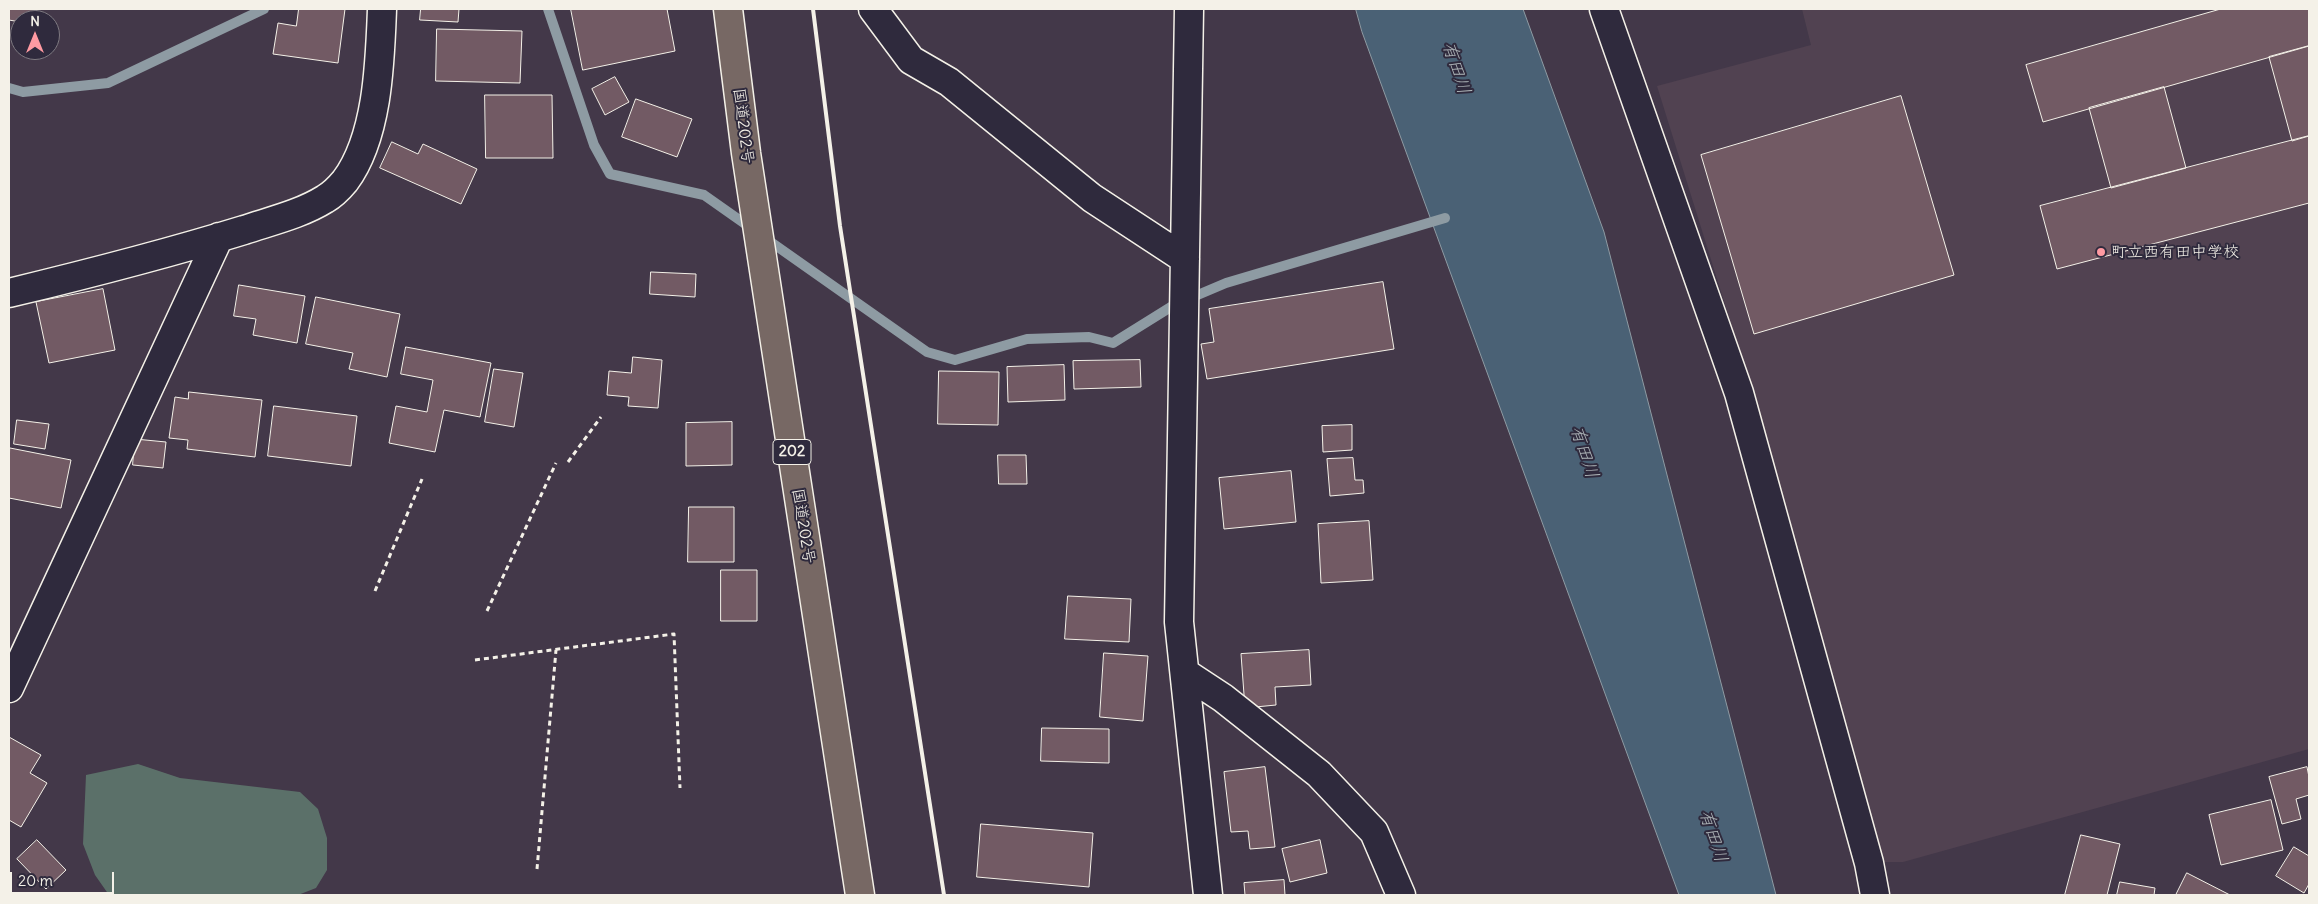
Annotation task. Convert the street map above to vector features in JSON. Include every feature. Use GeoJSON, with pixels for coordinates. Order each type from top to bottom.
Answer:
{"type":"FeatureCollection","features":[{"type":"Feature","properties":{"kind":"highway","name":"国道202号"},"geometry":{"type":"LineString","coordinates":[[728,9],[746,153],[860,895]]}},
{"type":"Feature","properties":{"kind":"street"},"geometry":{"type":"LineString","coordinates":[[9,293],[93,273],[219,237],[303,210],[326,198],[344,181],[364,148],[372,109],[381,44],[382,9]]}},
{"type":"Feature","properties":{"kind":"street"},"geometry":{"type":"LineString","coordinates":[[872,9],[910,60],[948,82],[1092,198],[1185,259]]}},
{"type":"Feature","properties":{"kind":"street"},"geometry":{"type":"LineString","coordinates":[[1189,9],[1179,622],[1208,895]]}},
{"type":"Feature","properties":{"kind":"street"},"geometry":{"type":"LineString","coordinates":[[1604,9],[1739,394],[1868,863],[1875,895]]}},
{"type":"Feature","properties":{"kind":"street"},"geometry":{"type":"LineString","coordinates":[[9,688],[219,237]]}},
{"type":"Feature","properties":{"kind":"street"},"geometry":{"type":"LineString","coordinates":[[1185,673],[1223,698],[1319,774],[1374,832],[1401,895]]}},
{"type":"Feature","properties":{"kind":"path"},"geometry":{"type":"LineString","coordinates":[[568,462],[601,417]]}},
{"type":"Feature","properties":{"kind":"path"},"geometry":{"type":"LineString","coordinates":[[487,612],[556,463]]}},
{"type":"Feature","properties":{"kind":"path"},"geometry":{"type":"LineString","coordinates":[[375,591],[422,479]]}},
{"type":"Feature","properties":{"kind":"path"},"geometry":{"type":"LineString","coordinates":[[475,660],[674,634],[680,788]]}},
{"type":"Feature","properties":{"kind":"path"},"geometry":{"type":"LineString","coordinates":[[537,869],[556,650]]}},
{"type":"Feature","properties":{"kind":"shaded area"},"geometry":{"type":"Polygon","coordinates":[[[1802,9],[2309,9],[2309,749],[1903,862],[1877,862],[1756,404],[1657,86],[1811,45],[1802,9]]]}},
{"type":"Feature","properties":{"kind":"green space"},"geometry":{"type":"Polygon","coordinates":[[[138,764],[180,778],[300,792],[318,809],[327,838],[327,870],[316,888],[298,895],[109,895],[95,875],[83,844],[86,775],[138,764]]]}},
{"type":"Feature","properties":{"kind":"water","name":"有田川"},"geometry":{"type":"Polygon","coordinates":[[[1356,9],[1523,9],[1604,232],[1776,895],[1679,895],[1362,32],[1356,9]]]}},
{"type":"Feature","properties":{"kind":"building"},"geometry":{"type":"Polygon","coordinates":[[[9,9],[37,9],[10,10],[9,20],[9,9]]]}},
{"type":"Feature","properties":{"kind":"building"},"geometry":{"type":"Polygon","coordinates":[[[299,9],[345,9],[338,63],[273,54],[278,23],[296,26],[299,9]]]}},
{"type":"Feature","properties":{"kind":"building"},"geometry":{"type":"Polygon","coordinates":[[[421,9],[459,9],[458,22],[420,20],[421,9]]]}},
{"type":"Feature","properties":{"kind":"building"},"geometry":{"type":"Polygon","coordinates":[[[571,9],[667,9],[675,51],[583,70],[571,9]]]}},
{"type":"Feature","properties":{"kind":"building"},"geometry":{"type":"Polygon","coordinates":[[[2221,9],[2309,9],[2309,46],[2043,122],[2026,65],[2221,9]]]}},
{"type":"Feature","properties":{"kind":"building"},"geometry":{"type":"Polygon","coordinates":[[[437,29],[522,31],[520,83],[436,81],[437,29]]]}},
{"type":"Feature","properties":{"kind":"building"},"geometry":{"type":"Polygon","coordinates":[[[2309,46],[2309,136],[2292,141],[2269,57],[2309,46]]]}},
{"type":"Feature","properties":{"kind":"building"},"geometry":{"type":"Polygon","coordinates":[[[615,77],[629,102],[605,115],[592,89],[615,77]]]}},
{"type":"Feature","properties":{"kind":"building"},"geometry":{"type":"Polygon","coordinates":[[[2164,87],[2186,168],[2111,188],[2089,108],[2164,87]]]}},
{"type":"Feature","properties":{"kind":"building"},"geometry":{"type":"Polygon","coordinates":[[[485,95],[552,95],[553,158],[486,158],[485,95]]]}},
{"type":"Feature","properties":{"kind":"building"},"geometry":{"type":"Polygon","coordinates":[[[1901,96],[1954,275],[1754,334],[1701,155],[1901,96]]]}},
{"type":"Feature","properties":{"kind":"building"},"geometry":{"type":"Polygon","coordinates":[[[636,99],[692,119],[677,157],[622,137],[636,99]]]}},
{"type":"Feature","properties":{"kind":"building"},"geometry":{"type":"Polygon","coordinates":[[[2309,136],[2309,203],[2057,269],[2040,206],[2309,136]]]}},
{"type":"Feature","properties":{"kind":"building"},"geometry":{"type":"Polygon","coordinates":[[[392,142],[418,154],[423,144],[477,169],[461,204],[380,168],[392,142]]]}},
{"type":"Feature","properties":{"kind":"building"},"geometry":{"type":"Polygon","coordinates":[[[651,272],[696,274],[695,297],[650,294],[651,272]]]}},
{"type":"Feature","properties":{"kind":"building"},"geometry":{"type":"Polygon","coordinates":[[[1383,282],[1394,349],[1207,379],[1201,344],[1214,342],[1209,309],[1383,282]]]}},
{"type":"Feature","properties":{"kind":"building"},"geometry":{"type":"Polygon","coordinates":[[[239,285],[305,296],[297,343],[253,335],[256,319],[234,316],[239,285]]]}},
{"type":"Feature","properties":{"kind":"building"},"geometry":{"type":"Polygon","coordinates":[[[103,289],[115,350],[49,363],[36,302],[103,289]]]}},
{"type":"Feature","properties":{"kind":"building"},"geometry":{"type":"Polygon","coordinates":[[[316,297],[400,314],[387,377],[349,369],[353,353],[306,344],[316,297]]]}},
{"type":"Feature","properties":{"kind":"building"},"geometry":{"type":"Polygon","coordinates":[[[406,347],[491,363],[480,417],[444,410],[435,452],[389,443],[396,406],[427,412],[433,380],[401,374],[406,347]]]}},
{"type":"Feature","properties":{"kind":"building"},"geometry":{"type":"Polygon","coordinates":[[[633,357],[662,360],[658,408],[628,406],[629,397],[607,395],[609,371],[631,373],[633,357]]]}},
{"type":"Feature","properties":{"kind":"building"},"geometry":{"type":"Polygon","coordinates":[[[1140,360],[1141,387],[1074,389],[1073,361],[1140,360]]]}},
{"type":"Feature","properties":{"kind":"building"},"geometry":{"type":"Polygon","coordinates":[[[1064,365],[1065,400],[1008,402],[1007,367],[1064,365]]]}},
{"type":"Feature","properties":{"kind":"building"},"geometry":{"type":"Polygon","coordinates":[[[494,369],[523,373],[514,427],[485,422],[494,369]]]}},
{"type":"Feature","properties":{"kind":"building"},"geometry":{"type":"Polygon","coordinates":[[[939,371],[999,372],[998,425],[938,424],[939,371]]]}},
{"type":"Feature","properties":{"kind":"building"},"geometry":{"type":"Polygon","coordinates":[[[189,392],[262,400],[255,457],[187,449],[188,440],[169,438],[175,397],[188,399],[189,392]]]}},
{"type":"Feature","properties":{"kind":"building"},"geometry":{"type":"Polygon","coordinates":[[[274,406],[357,416],[351,466],[268,456],[274,406]]]}},
{"type":"Feature","properties":{"kind":"building"},"geometry":{"type":"Polygon","coordinates":[[[17,420],[49,424],[45,449],[14,444],[17,420]]]}},
{"type":"Feature","properties":{"kind":"building"},"geometry":{"type":"Polygon","coordinates":[[[732,422],[732,465],[686,466],[686,423],[732,422]]]}},
{"type":"Feature","properties":{"kind":"building"},"geometry":{"type":"Polygon","coordinates":[[[1352,425],[1352,450],[1323,452],[1322,426],[1352,425]]]}},
{"type":"Feature","properties":{"kind":"building"},"geometry":{"type":"Polygon","coordinates":[[[135,439],[166,442],[163,468],[133,465],[135,439]]]}},
{"type":"Feature","properties":{"kind":"building"},"geometry":{"type":"Polygon","coordinates":[[[10,448],[71,460],[61,508],[9,498],[10,448]]]}},
{"type":"Feature","properties":{"kind":"building"},"geometry":{"type":"Polygon","coordinates":[[[998,455],[1026,455],[1027,484],[999,484],[998,455]]]}},
{"type":"Feature","properties":{"kind":"building"},"geometry":{"type":"Polygon","coordinates":[[[1353,458],[1355,480],[1363,480],[1364,493],[1330,496],[1327,459],[1353,458]]]}},
{"type":"Feature","properties":{"kind":"building"},"geometry":{"type":"Polygon","coordinates":[[[1291,471],[1296,522],[1224,529],[1219,478],[1291,471]]]}},
{"type":"Feature","properties":{"kind":"building"},"geometry":{"type":"Polygon","coordinates":[[[689,507],[734,507],[734,562],[688,562],[689,507]]]}},
{"type":"Feature","properties":{"kind":"building"},"geometry":{"type":"Polygon","coordinates":[[[1369,521],[1373,580],[1321,583],[1318,524],[1369,521]]]}},
{"type":"Feature","properties":{"kind":"building"},"geometry":{"type":"Polygon","coordinates":[[[721,570],[757,570],[757,621],[721,621],[721,570]]]}},
{"type":"Feature","properties":{"kind":"building"},"geometry":{"type":"Polygon","coordinates":[[[1068,596],[1131,599],[1129,642],[1065,639],[1068,596]]]}},
{"type":"Feature","properties":{"kind":"building"},"geometry":{"type":"Polygon","coordinates":[[[1309,650],[1311,685],[1275,687],[1276,705],[1245,708],[1241,654],[1309,650]]]}},
{"type":"Feature","properties":{"kind":"building"},"geometry":{"type":"Polygon","coordinates":[[[1104,653],[1148,656],[1143,721],[1100,717],[1104,653]]]}},
{"type":"Feature","properties":{"kind":"building"},"geometry":{"type":"Polygon","coordinates":[[[1042,728],[1109,729],[1109,763],[1041,761],[1042,728]]]}},
{"type":"Feature","properties":{"kind":"building"},"geometry":{"type":"Polygon","coordinates":[[[9,737],[41,755],[30,773],[47,783],[21,827],[9,820],[9,737]]]}},
{"type":"Feature","properties":{"kind":"building"},"geometry":{"type":"Polygon","coordinates":[[[1265,767],[1275,847],[1250,849],[1248,831],[1231,832],[1224,772],[1265,767]]]}},
{"type":"Feature","properties":{"kind":"building"},"geometry":{"type":"Polygon","coordinates":[[[2307,767],[2309,795],[2296,799],[2301,819],[2282,824],[2269,777],[2307,767]]]}},
{"type":"Feature","properties":{"kind":"building"},"geometry":{"type":"Polygon","coordinates":[[[2271,800],[2283,850],[2221,865],[2209,815],[2271,800]]]}},
{"type":"Feature","properties":{"kind":"building"},"geometry":{"type":"Polygon","coordinates":[[[981,824],[1093,833],[1089,887],[977,877],[981,824]]]}},
{"type":"Feature","properties":{"kind":"building"},"geometry":{"type":"Polygon","coordinates":[[[2081,835],[2120,844],[2107,895],[2065,895],[2081,835]]]}},
{"type":"Feature","properties":{"kind":"building"},"geometry":{"type":"Polygon","coordinates":[[[37,840],[66,870],[46,889],[17,859],[37,840]]]}},
{"type":"Feature","properties":{"kind":"building"},"geometry":{"type":"Polygon","coordinates":[[[1320,840],[1327,873],[1290,882],[1282,849],[1320,840]]]}},
{"type":"Feature","properties":{"kind":"building"},"geometry":{"type":"Polygon","coordinates":[[[2294,847],[2309,856],[2309,884],[2304,893],[2276,876],[2294,847]]]}},
{"type":"Feature","properties":{"kind":"building"},"geometry":{"type":"Polygon","coordinates":[[[2187,873],[2230,895],[2176,895],[2187,873]]]}},
{"type":"Feature","properties":{"kind":"building"},"geometry":{"type":"Polygon","coordinates":[[[1284,880],[1285,895],[1245,895],[1244,883],[1284,880]]]}},
{"type":"Feature","properties":{"kind":"building"},"geometry":{"type":"Polygon","coordinates":[[[2120,882],[2155,888],[2154,895],[2117,895],[2120,882]]]}},
{"type":"Feature","properties":{"kind":"waterway"},"geometry":{"type":"LineString","coordinates":[[9,88],[23,92],[108,83],[264,9]]}},
{"type":"Feature","properties":{"kind":"waterway"},"geometry":{"type":"LineString","coordinates":[[548,9],[594,145],[610,174],[704,195],[927,352],[955,360],[1027,339],[1089,337],[1113,343],[1174,305],[1226,283],[1445,218]]}},
{"type":"Feature","properties":{"kind":"railway"},"geometry":{"type":"LineString","coordinates":[[813,9],[840,226],[944,895]]}},
{"type":"Feature","properties":{"kind":"place","name":"町立西有田中学校"},"geometry":{"type":"Point","coordinates":[2101,252]}}]}
